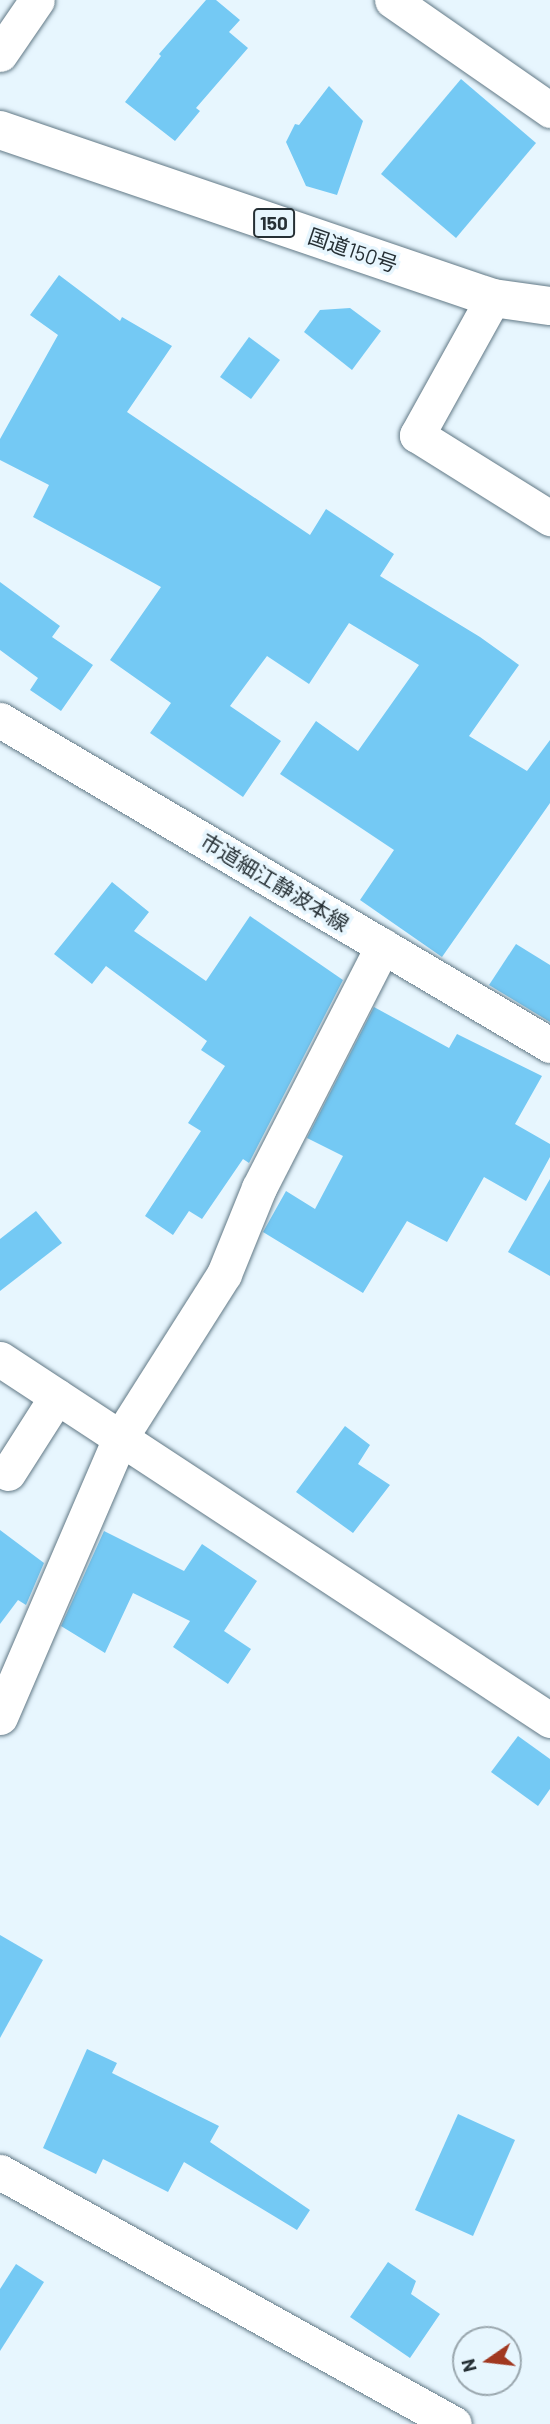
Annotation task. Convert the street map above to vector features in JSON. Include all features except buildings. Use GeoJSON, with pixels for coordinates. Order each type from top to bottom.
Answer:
{"type":"FeatureCollection","features":[{"type":"Feature","properties":{"kind":"highway","name":"国道150号"},"geometry":{"type":"LineString","coordinates":[[0,131],[493,298],[550,306]]}},
{"type":"Feature","properties":{"kind":"street"},"geometry":{"type":"LineString","coordinates":[[0,54],[37,0]]}},
{"type":"Feature","properties":{"kind":"street"},"geometry":{"type":"LineString","coordinates":[[392,0],[550,110]]}},
{"type":"Feature","properties":{"kind":"street"},"geometry":{"type":"LineString","coordinates":[[493,298],[417,435],[550,518]]}},
{"type":"Feature","properties":{"kind":"street","name":"市道細江静波本線"},"geometry":{"type":"LineString","coordinates":[[0,720],[550,1045]]}},
{"type":"Feature","properties":{"kind":"street"},"geometry":{"type":"LineString","coordinates":[[0,1717],[120,1438],[224,1274],[259,1188],[383,946]]}},
{"type":"Feature","properties":{"kind":"street"},"geometry":{"type":"LineString","coordinates":[[0,1359],[550,1720]]}},
{"type":"Feature","properties":{"kind":"street"},"geometry":{"type":"LineString","coordinates":[[8,1473],[57,1396]]}},
{"type":"Feature","properties":{"kind":"street"},"geometry":{"type":"LineString","coordinates":[[0,2172],[454,2424]]}}]}
